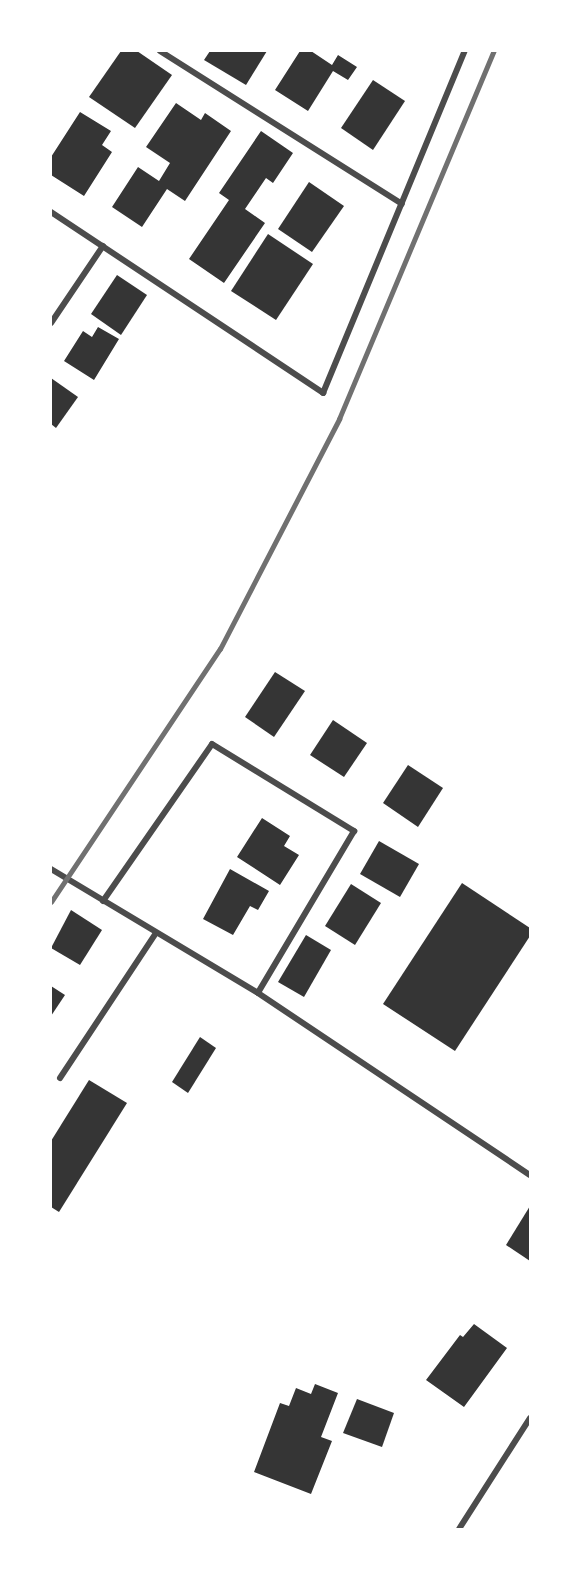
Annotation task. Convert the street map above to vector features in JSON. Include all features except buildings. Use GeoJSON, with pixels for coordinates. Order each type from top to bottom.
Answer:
{"type":"FeatureCollection","features":[{"type":"Feature","properties":{"kind":"street"},"geometry":{"type":"LineString","coordinates":[[160,51],[402,204]]}},
{"type":"Feature","properties":{"kind":"street"},"geometry":{"type":"LineString","coordinates":[[51,212],[323,393],[465,51]]}},
{"type":"Feature","properties":{"kind":"street"},"geometry":{"type":"LineString","coordinates":[[51,323],[103,246]]}},
{"type":"Feature","properties":{"kind":"street"},"geometry":{"type":"LineString","coordinates":[[102,901],[212,744],[354,831],[258,993]]}},
{"type":"Feature","properties":{"kind":"street"},"geometry":{"type":"LineString","coordinates":[[51,869],[258,993],[530,1175]]}},
{"type":"Feature","properties":{"kind":"street"},"geometry":{"type":"LineString","coordinates":[[60,1078],[156,933]]}},
{"type":"Feature","properties":{"kind":"street"},"geometry":{"type":"LineString","coordinates":[[459,1529],[530,1418]]}},
{"type":"Feature","properties":{"kind":"railway"},"geometry":{"type":"LineString","coordinates":[[51,902],[220,649],[339,419],[494,51]]}}]}
